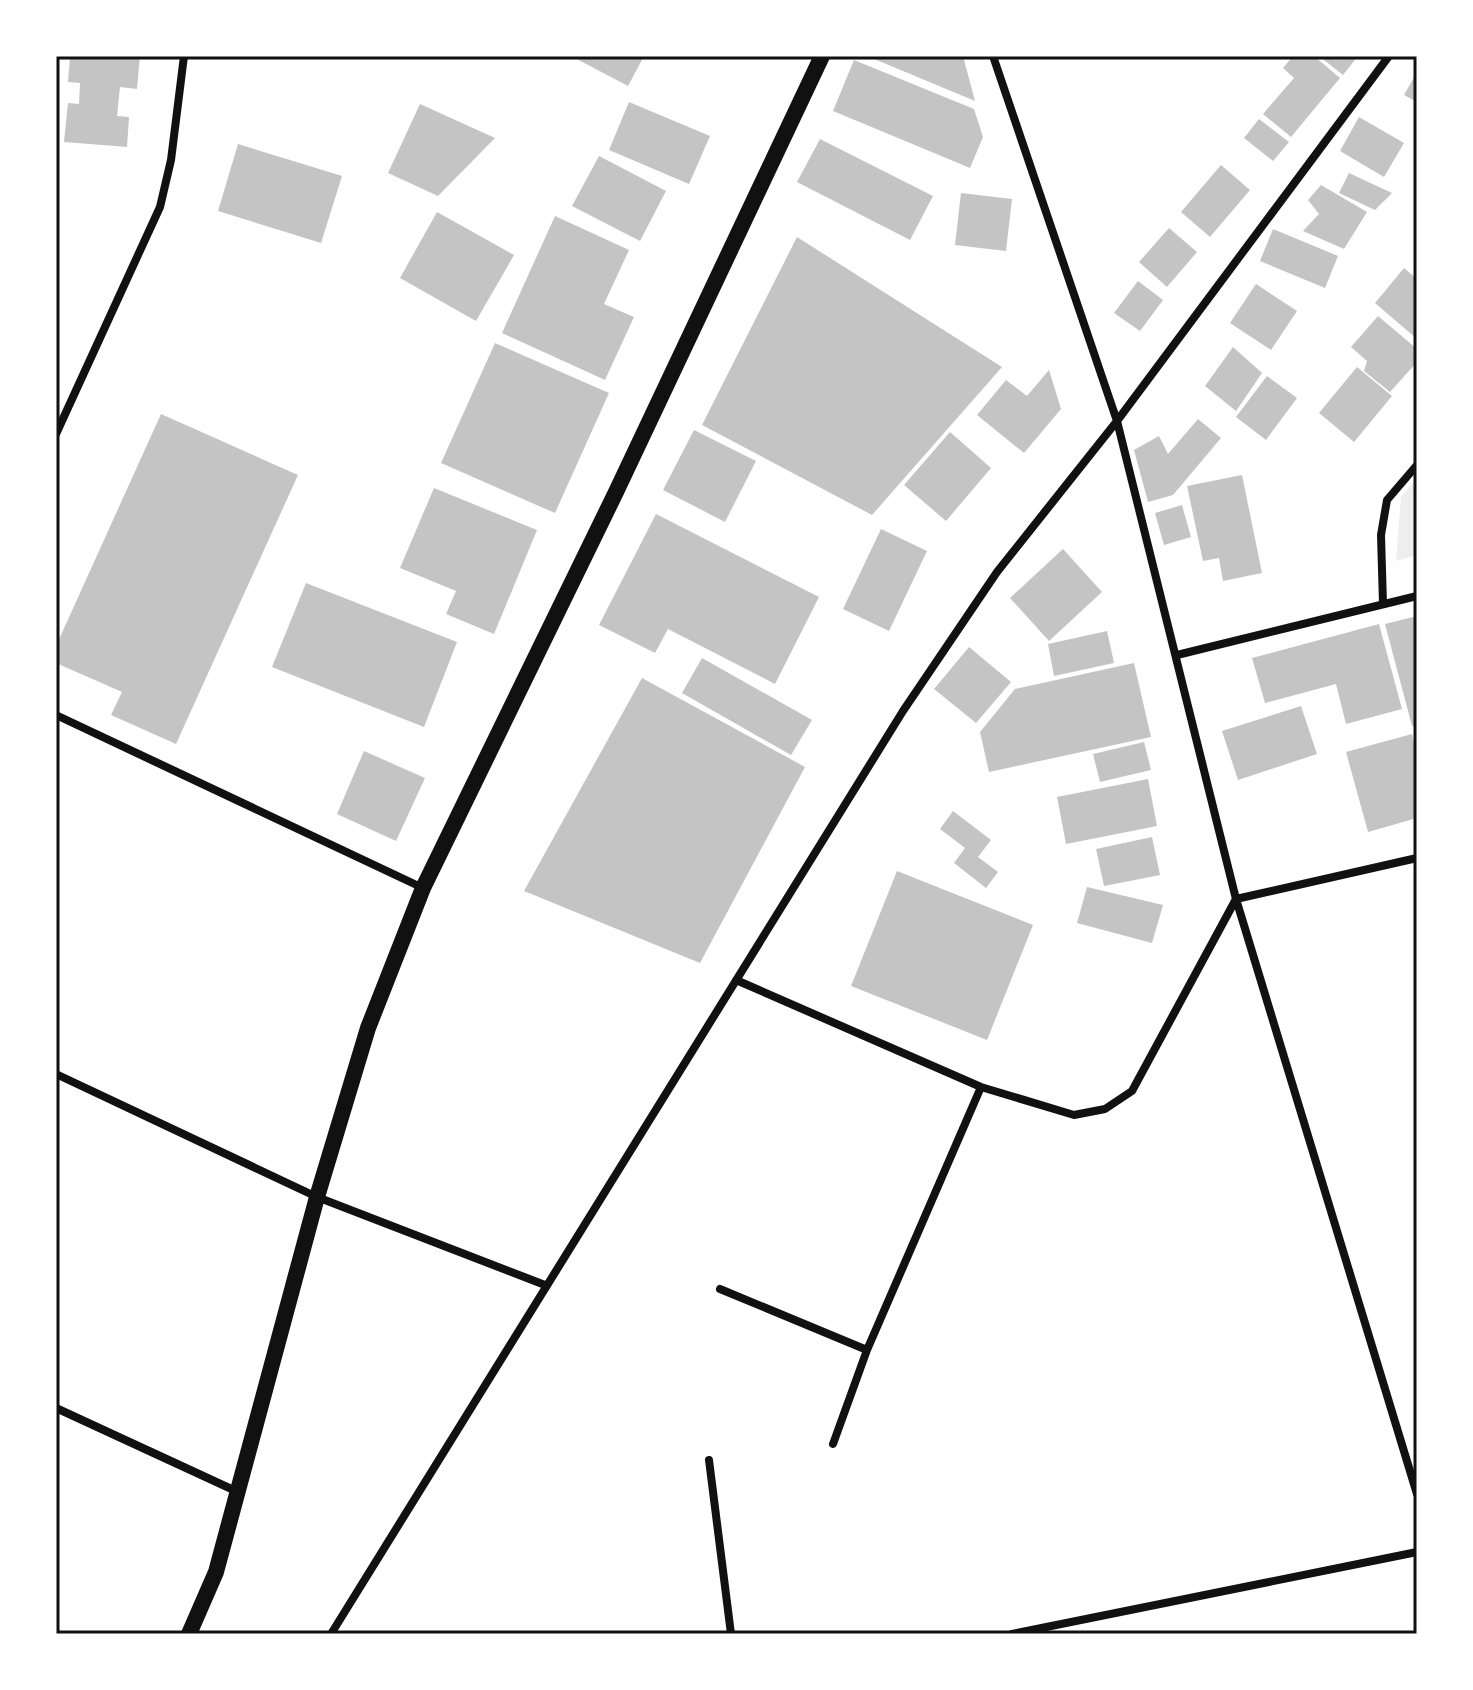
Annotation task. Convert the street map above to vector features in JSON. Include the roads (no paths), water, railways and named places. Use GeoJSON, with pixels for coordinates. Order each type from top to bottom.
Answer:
{"type":"FeatureCollection","features":[{"type":"Feature","properties":{"kind":"main road"},"geometry":{"type":"LineString","coordinates":[[189,1634],[216,1572],[317,1197],[368,1028],[423,888],[616,492],[822,56]]}},
{"type":"Feature","properties":{"kind":"street"},"geometry":{"type":"LineString","coordinates":[[56,434],[160,207],[171,160],[184,56]]}},
{"type":"Feature","properties":{"kind":"street"},"geometry":{"type":"LineString","coordinates":[[993,56],[1117,421],[1236,899],[1417,1494]]}},
{"type":"Feature","properties":{"kind":"street"},"geometry":{"type":"LineString","coordinates":[[331,1634],[903,711],[997,572],[1117,421],[1389,56]]}},
{"type":"Feature","properties":{"kind":"street"},"geometry":{"type":"LineString","coordinates":[[1383,604],[1381,535],[1387,500],[1417,465]]}},
{"type":"Feature","properties":{"kind":"street"},"geometry":{"type":"LineString","coordinates":[[1177,655],[1417,596]]}},
{"type":"Feature","properties":{"kind":"street"},"geometry":{"type":"LineString","coordinates":[[56,715],[423,888]]}},
{"type":"Feature","properties":{"kind":"street"},"geometry":{"type":"LineString","coordinates":[[736,980],[981,1087],[1074,1115],[1105,1109],[1132,1091],[1236,899],[1417,858]]}},
{"type":"Feature","properties":{"kind":"street"},"geometry":{"type":"LineString","coordinates":[[56,1074],[317,1197],[545,1285]]}},
{"type":"Feature","properties":{"kind":"street"},"geometry":{"type":"LineString","coordinates":[[833,1444],[867,1350],[981,1087]]}},
{"type":"Feature","properties":{"kind":"street"},"geometry":{"type":"LineString","coordinates":[[720,1289],[867,1350]]}},
{"type":"Feature","properties":{"kind":"street"},"geometry":{"type":"LineString","coordinates":[[56,1408],[238,1492]]}},
{"type":"Feature","properties":{"kind":"street"},"geometry":{"type":"LineString","coordinates":[[709,1460],[731,1634]]}},
{"type":"Feature","properties":{"kind":"street"},"geometry":{"type":"LineString","coordinates":[[1012,1634],[1417,1552]]}}]}
